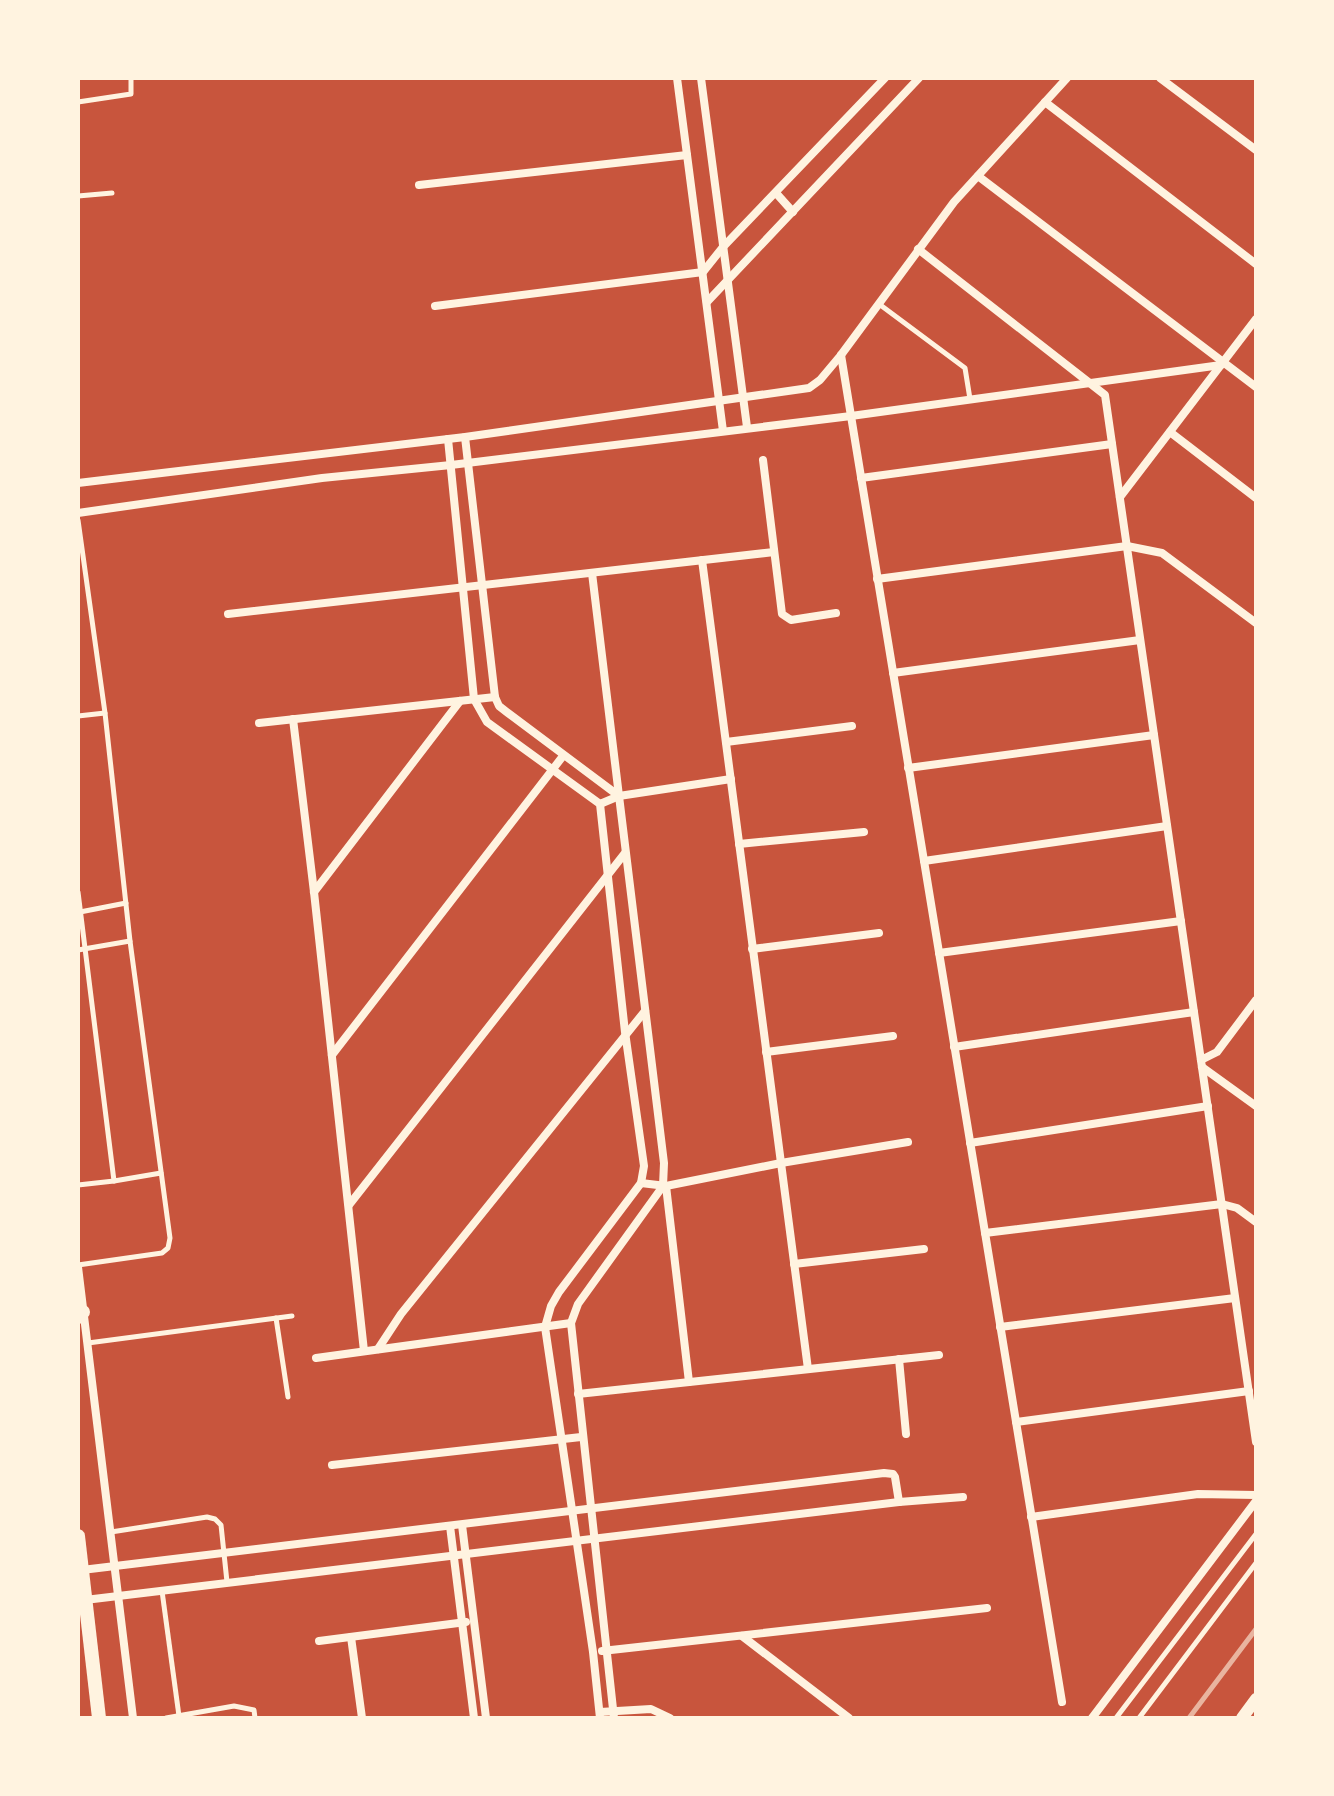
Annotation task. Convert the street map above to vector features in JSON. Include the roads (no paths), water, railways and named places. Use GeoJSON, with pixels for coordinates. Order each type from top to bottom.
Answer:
{"type":"FeatureCollection","features":[{"type":"Feature","properties":{"kind":"main road"},"geometry":{"type":"LineString","coordinates":[[78,1536],[99,1718]]}},
{"type":"Feature","properties":{"kind":"street"},"geometry":{"type":"LineString","coordinates":[[677,78],[723,431]]}},
{"type":"Feature","properties":{"kind":"street"},"geometry":{"type":"LineString","coordinates":[[701,78],[747,427]]}},
{"type":"Feature","properties":{"kind":"street"},"geometry":{"type":"LineString","coordinates":[[435,306],[703,272],[723,247],[885,78]]}},
{"type":"Feature","properties":{"kind":"street"},"geometry":{"type":"LineString","coordinates":[[707,302],[919,78]]}},
{"type":"Feature","properties":{"kind":"street"},"geometry":{"type":"LineString","coordinates":[[78,483],[465,437],[809,388],[841,355],[954,202],[1067,78]]}},
{"type":"Feature","properties":{"kind":"street"},"geometry":{"type":"LineString","coordinates":[[1160,78],[1256,150]]}},
{"type":"Feature","properties":{"kind":"street"},"geometry":{"type":"LineString","coordinates":[[1045,102],[1256,264]]}},
{"type":"Feature","properties":{"kind":"street"},"geometry":{"type":"LineString","coordinates":[[419,185],[687,155]]}},
{"type":"Feature","properties":{"kind":"street"},"geometry":{"type":"LineString","coordinates":[[978,176],[1256,387]]}},
{"type":"Feature","properties":{"kind":"street"},"geometry":{"type":"LineString","coordinates":[[776,193],[793,212]]}},
{"type":"Feature","properties":{"kind":"street"},"geometry":{"type":"LineString","coordinates":[[918,249],[1105,395],[1256,1442]]}},
{"type":"Feature","properties":{"kind":"street"},"geometry":{"type":"LineString","coordinates":[[1120,497],[1256,319]]}},
{"type":"Feature","properties":{"kind":"street"},"geometry":{"type":"LineString","coordinates":[[841,355],[1062,1702]]}},
{"type":"Feature","properties":{"kind":"street"},"geometry":{"type":"LineString","coordinates":[[78,513],[322,478],[468,463],[1092,385],[1222,364]]}},
{"type":"Feature","properties":{"kind":"street"},"geometry":{"type":"LineString","coordinates":[[1170,432],[1256,498]]}},
{"type":"Feature","properties":{"kind":"street"},"geometry":{"type":"LineString","coordinates":[[465,437],[495,697],[499,706],[619,796]]}},
{"type":"Feature","properties":{"kind":"street"},"geometry":{"type":"LineString","coordinates":[[448,439],[474,699],[487,722],[600,804],[625,1032],[644,1166],[641,1183],[559,1292],[545,1327],[600,1715],[651,1709],[670,1718]]}},
{"type":"Feature","properties":{"kind":"street"},"geometry":{"type":"LineString","coordinates":[[861,478],[1112,444]]}},
{"type":"Feature","properties":{"kind":"street"},"geometry":{"type":"LineString","coordinates":[[763,460],[782,614],[791,620],[836,613]]}},
{"type":"Feature","properties":{"kind":"street"},"geometry":{"type":"LineString","coordinates":[[877,579],[1127,546],[1162,553],[1256,623]]}},
{"type":"Feature","properties":{"kind":"street"},"geometry":{"type":"LineString","coordinates":[[228,614],[774,552]]}},
{"type":"Feature","properties":{"kind":"street"},"geometry":{"type":"LineString","coordinates":[[702,560],[808,1369]]}},
{"type":"Feature","properties":{"kind":"street"},"geometry":{"type":"LineString","coordinates":[[592,573],[689,1382]]}},
{"type":"Feature","properties":{"kind":"street"},"geometry":{"type":"LineString","coordinates":[[893,673],[1140,640]]}},
{"type":"Feature","properties":{"kind":"street"},"geometry":{"type":"LineString","coordinates":[[259,723],[495,697]]}},
{"type":"Feature","properties":{"kind":"street"},"geometry":{"type":"LineString","coordinates":[[314,892],[460,701]]}},
{"type":"Feature","properties":{"kind":"street"},"geometry":{"type":"LineString","coordinates":[[293,719],[364,1351]]}},
{"type":"Feature","properties":{"kind":"street"},"geometry":{"type":"LineString","coordinates":[[726,742],[852,726]]}},
{"type":"Feature","properties":{"kind":"street"},"geometry":{"type":"LineString","coordinates":[[908,768],[1154,735]]}},
{"type":"Feature","properties":{"kind":"street"},"geometry":{"type":"LineString","coordinates":[[332,1055],[563,756]]}},
{"type":"Feature","properties":{"kind":"street"},"geometry":{"type":"LineString","coordinates":[[600,804],[619,796],[731,779]]}},
{"type":"Feature","properties":{"kind":"street"},"geometry":{"type":"LineString","coordinates":[[924,861],[1167,826]]}},
{"type":"Feature","properties":{"kind":"street"},"geometry":{"type":"LineString","coordinates":[[739,844],[864,832]]}},
{"type":"Feature","properties":{"kind":"street"},"geometry":{"type":"LineString","coordinates":[[348,1206],[625,853]]}},
{"type":"Feature","properties":{"kind":"street"},"geometry":{"type":"LineString","coordinates":[[939,953],[1181,921]]}},
{"type":"Feature","properties":{"kind":"street"},"geometry":{"type":"LineString","coordinates":[[752,949],[879,933]]}},
{"type":"Feature","properties":{"kind":"street"},"geometry":{"type":"LineString","coordinates":[[1201,1064],[1217,1052],[1256,1000]]}},
{"type":"Feature","properties":{"kind":"street"},"geometry":{"type":"LineString","coordinates":[[378,1349],[401,1314],[625,1032],[645,1011]]}},
{"type":"Feature","properties":{"kind":"street"},"geometry":{"type":"LineString","coordinates":[[954,1047],[1194,1012]]}},
{"type":"Feature","properties":{"kind":"street"},"geometry":{"type":"LineString","coordinates":[[766,1052],[893,1036]]}},
{"type":"Feature","properties":{"kind":"street"},"geometry":{"type":"LineString","coordinates":[[1201,1064],[1256,1106]]}},
{"type":"Feature","properties":{"kind":"street"},"geometry":{"type":"LineString","coordinates":[[970,1143],[1208,1106]]}},
{"type":"Feature","properties":{"kind":"street"},"geometry":{"type":"LineString","coordinates":[[641,1183],[664,1186],[908,1142]]}},
{"type":"Feature","properties":{"kind":"street"},"geometry":{"type":"LineString","coordinates":[[614,1714],[581,1437],[571,1323],[578,1304],[664,1186]]}},
{"type":"Feature","properties":{"kind":"street"},"geometry":{"type":"LineString","coordinates":[[985,1233],[1222,1204],[1237,1208],[1256,1222]]}},
{"type":"Feature","properties":{"kind":"street"},"geometry":{"type":"LineString","coordinates":[[794,1264],[924,1249]]}},
{"type":"Feature","properties":{"kind":"street"},"geometry":{"type":"LineString","coordinates":[[78,1266],[81,1314],[88,1343],[133,1718]]}},
{"type":"Feature","properties":{"kind":"street"},"geometry":{"type":"LineString","coordinates":[[1000,1327],[1235,1298]]}},
{"type":"Feature","properties":{"kind":"street"},"geometry":{"type":"LineString","coordinates":[[316,1358],[571,1323]]}},
{"type":"Feature","properties":{"kind":"street"},"geometry":{"type":"LineString","coordinates":[[578,1394],[939,1355]]}},
{"type":"Feature","properties":{"kind":"street"},"geometry":{"type":"LineString","coordinates":[[899,1359],[906,1434]]}},
{"type":"Feature","properties":{"kind":"street"},"geometry":{"type":"LineString","coordinates":[[1016,1422],[1249,1391]]}},
{"type":"Feature","properties":{"kind":"street"},"geometry":{"type":"LineString","coordinates":[[332,1465],[581,1437]]}},
{"type":"Feature","properties":{"kind":"street"},"geometry":{"type":"LineString","coordinates":[[82,1570],[884,1473],[895,1477],[899,1502]]}},
{"type":"Feature","properties":{"kind":"street"},"geometry":{"type":"LineString","coordinates":[[1031,1517],[1198,1494],[1256,1495]]}},
{"type":"Feature","properties":{"kind":"street"},"geometry":{"type":"LineString","coordinates":[[85,1600],[899,1502],[963,1497]]}},
{"type":"Feature","properties":{"kind":"street"},"geometry":{"type":"LineString","coordinates":[[1092,1718],[1256,1501]]}},
{"type":"Feature","properties":{"kind":"street"},"geometry":{"type":"LineString","coordinates":[[462,1525],[486,1718]]}},
{"type":"Feature","properties":{"kind":"street"},"geometry":{"type":"LineString","coordinates":[[450,1526],[474,1718]]}},
{"type":"Feature","properties":{"kind":"street"},"geometry":{"type":"LineString","coordinates":[[593,1652],[987,1608]]}},
{"type":"Feature","properties":{"kind":"street"},"geometry":{"type":"LineString","coordinates":[[319,1641],[475,1621]]}},
{"type":"Feature","properties":{"kind":"street"},"geometry":{"type":"LineString","coordinates":[[741,1635],[849,1718]]}},
{"type":"Feature","properties":{"kind":"street"},"geometry":{"type":"LineString","coordinates":[[351,1637],[362,1718]]}},
{"type":"Feature","properties":{"kind":"street"},"geometry":{"type":"LineString","coordinates":[[1242,1718],[1256,1699]]}},
{"type":"Feature","properties":{"kind":"lane"},"geometry":{"type":"LineString","coordinates":[[78,102],[131,94],[131,78]]}},
{"type":"Feature","properties":{"kind":"lane"},"geometry":{"type":"LineString","coordinates":[[78,196],[112,193]]}},
{"type":"Feature","properties":{"kind":"lane"},"geometry":{"type":"LineString","coordinates":[[878,304],[965,368],[970,399]]}},
{"type":"Feature","properties":{"kind":"lane"},"geometry":{"type":"LineString","coordinates":[[78,520],[170,1238],[168,1248],[162,1253],[78,1266]]}},
{"type":"Feature","properties":{"kind":"lane"},"geometry":{"type":"LineString","coordinates":[[78,716],[105,713]]}},
{"type":"Feature","properties":{"kind":"lane"},"geometry":{"type":"LineString","coordinates":[[78,892],[82,950],[114,1181]]}},
{"type":"Feature","properties":{"kind":"lane"},"geometry":{"type":"LineString","coordinates":[[79,912],[126,903]]}},
{"type":"Feature","properties":{"kind":"lane"},"geometry":{"type":"LineString","coordinates":[[82,950],[130,941]]}},
{"type":"Feature","properties":{"kind":"lane"},"geometry":{"type":"LineString","coordinates":[[78,1185],[161,1173]]}},
{"type":"Feature","properties":{"kind":"lane"},"geometry":{"type":"LineString","coordinates":[[88,1343],[292,1316]]}},
{"type":"Feature","properties":{"kind":"lane"},"geometry":{"type":"LineString","coordinates":[[276,1318],[288,1397]]}},
{"type":"Feature","properties":{"kind":"lane"},"geometry":{"type":"LineString","coordinates":[[111,1532],[207,1517],[215,1519],[221,1525],[227,1583]]}},
{"type":"Feature","properties":{"kind":"lane"},"geometry":{"type":"LineString","coordinates":[[1116,1718],[1256,1534]]}},
{"type":"Feature","properties":{"kind":"lane"},"geometry":{"type":"LineString","coordinates":[[1139,1718],[1256,1563]]}},
{"type":"Feature","properties":{"kind":"lane"},"geometry":{"type":"LineString","coordinates":[[162,1591],[179,1716]]}},
{"type":"Feature","properties":{"kind":"lane"},"geometry":{"type":"LineString","coordinates":[[166,1718],[234,1706],[254,1710],[255,1718]]}},
{"type":"Feature","properties":{"kind":"railway"},"geometry":{"type":"LineString","coordinates":[[1189,1718],[1256,1629]]}}]}
